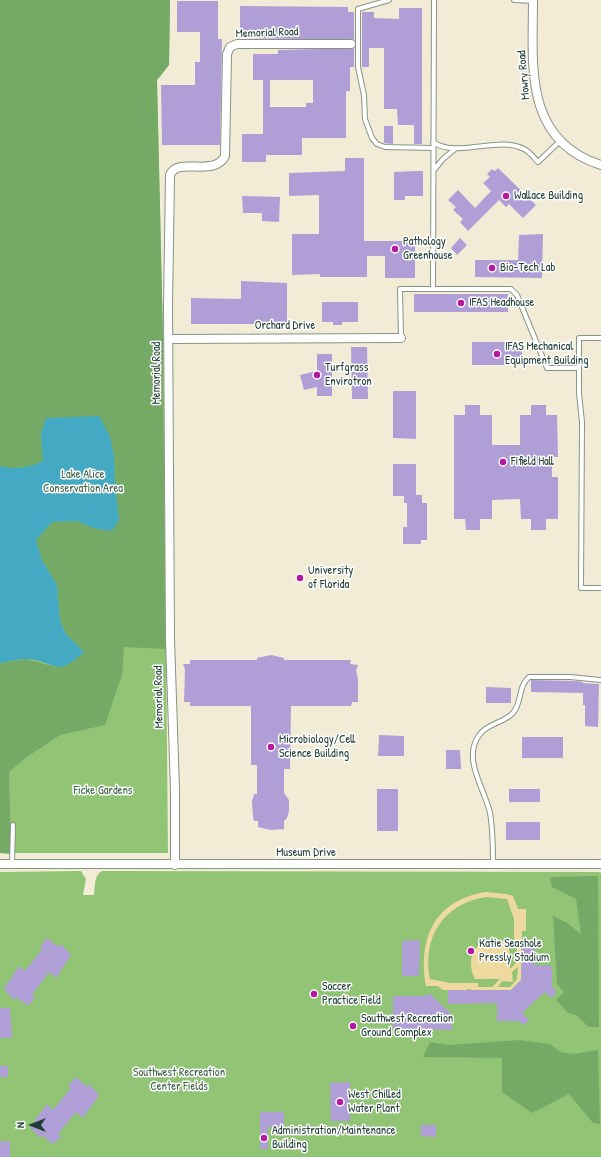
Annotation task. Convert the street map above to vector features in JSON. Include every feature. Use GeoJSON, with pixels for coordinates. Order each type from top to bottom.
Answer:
{"type":"FeatureCollection","features":[{"type":"Feature","properties":{"kind":"street","name":"Mowry Road"},"geometry":{"type":"LineString","coordinates":[[533,0],[533,75],[535,94],[544,118],[560,141],[584,158],[601,165]]}},
{"type":"Feature","properties":{"kind":"street","name":"Memorial Road"},"geometry":{"type":"LineString","coordinates":[[176,865],[170,639],[170,175],[178,167],[215,166],[222,161],[225,156],[227,54],[229,48],[237,44],[351,44]]}},
{"type":"Feature","properties":{"kind":"street","name":"Orchard Drive"},"geometry":{"type":"LineString","coordinates":[[169,338],[400,338]]}},
{"type":"Feature","properties":{"kind":"street","name":"Museum Drive"},"geometry":{"type":"LineString","coordinates":[[0,864],[601,864]]}},
{"type":"Feature","properties":{"kind":"street","name":"Museum Drive"},"geometry":{"type":"LineString","coordinates":[[0,867],[12,865]]}},
{"type":"Feature","properties":{"kind":"lane"},"geometry":{"type":"LineString","coordinates":[[389,0],[358,9],[358,67],[368,128],[375,142],[383,147],[433,148]]}},
{"type":"Feature","properties":{"kind":"lane"},"geometry":{"type":"LineString","coordinates":[[433,289],[434,0]]}},
{"type":"Feature","properties":{"kind":"lane"},"geometry":{"type":"LineString","coordinates":[[514,0],[533,0]]}},
{"type":"Feature","properties":{"kind":"lane"},"geometry":{"type":"LineString","coordinates":[[433,142],[442,147],[456,149],[486,145],[518,147],[528,152],[538,162],[560,141]]}},
{"type":"Feature","properties":{"kind":"lane"},"geometry":{"type":"LineString","coordinates":[[433,170],[456,149]]}},
{"type":"Feature","properties":{"kind":"lane"},"geometry":{"type":"LineString","coordinates":[[400,338],[400,289],[513,290],[517,295],[547,368],[579,368]]}},
{"type":"Feature","properties":{"kind":"lane"},"geometry":{"type":"LineString","coordinates":[[601,338],[579,338],[582,422],[581,588],[601,588]]}},
{"type":"Feature","properties":{"kind":"lane"},"geometry":{"type":"LineString","coordinates":[[493,865],[490,813],[474,763],[475,746],[479,735],[486,728],[513,714],[518,706],[524,684],[529,677],[570,677],[601,680]]}},
{"type":"Feature","properties":{"kind":"lane"},"geometry":{"type":"LineString","coordinates":[[12,865],[13,825]]}},
{"type":"Feature","properties":{"kind":"green space","name":"Lake Alice Conservation Area"},"geometry":{"type":"Polygon","coordinates":[[[0,0],[170,0],[169,65],[157,80],[163,337],[168,853],[0,853],[0,0]]]}},
{"type":"Feature","properties":{"kind":"green space","name":"Lake Alice Conservation Area"},"geometry":{"type":"Polygon","coordinates":[[[0,0],[170,0],[169,65],[157,80],[163,337],[165,649],[124,647],[122,675],[105,725],[60,735],[24,759],[9,772],[11,854],[0,853],[0,663],[25,659],[56,667],[84,652],[66,634],[60,621],[57,585],[42,560],[35,540],[52,522],[77,521],[93,528],[115,485],[114,456],[110,436],[41,434],[43,461],[22,468],[0,466],[0,0]]]}},
{"type":"Feature","properties":{"kind":"green space","name":"Southwest Recreation Ground Complex"},"geometry":{"type":"Polygon","coordinates":[[[81,871],[86,879],[83,895],[94,895],[96,878],[102,871],[601,873],[601,1157],[0,1157],[0,872],[81,871]]]}},
{"type":"Feature","properties":{"kind":"green space"},"geometry":{"type":"Polygon","coordinates":[[[598,876],[599,1027],[589,1027],[576,1015],[568,1013],[556,1000],[564,992],[557,984],[553,916],[567,923],[581,934],[576,899],[552,887],[550,877],[598,876]]]}},
{"type":"Feature","properties":{"kind":"green space"},"geometry":{"type":"Polygon","coordinates":[[[519,1040],[550,1044],[560,1052],[574,1054],[598,1050],[600,1124],[593,1123],[569,1094],[532,1113],[502,1092],[502,1058],[423,1057],[430,1042],[449,1045],[519,1040]]]}},
{"type":"Feature","properties":{"kind":"sand"},"geometry":{"type":"Polygon","coordinates":[[[486,892],[506,894],[513,896],[518,909],[526,909],[526,931],[522,931],[521,980],[511,990],[443,990],[438,986],[426,986],[424,969],[425,953],[428,938],[434,924],[442,913],[454,903],[468,896],[486,892]],[[486,897],[471,901],[458,907],[447,915],[439,925],[433,936],[429,949],[428,964],[430,979],[450,983],[478,983],[478,987],[492,987],[500,979],[475,979],[471,960],[477,947],[483,942],[491,940],[500,940],[509,943],[510,969],[517,962],[517,948],[514,948],[514,919],[507,899],[486,897]],[[518,967],[512,972],[513,982],[502,981],[498,987],[510,987],[517,979],[518,967]]]}},
{"type":"Feature","properties":{"kind":"water"},"geometry":{"type":"Polygon","coordinates":[[[99,416],[110,436],[114,456],[115,485],[119,520],[112,531],[93,528],[77,521],[52,522],[36,540],[42,560],[57,585],[60,621],[66,634],[84,652],[66,665],[60,667],[35,660],[25,659],[0,663],[0,466],[22,468],[43,461],[41,434],[46,418],[99,416]]]}},
{"type":"Feature","properties":{"kind":"building"},"geometry":{"type":"Polygon","coordinates":[[[177,1],[218,1],[218,39],[222,39],[220,145],[162,145],[161,85],[195,85],[195,62],[200,62],[200,32],[177,32],[177,1]]]}},
{"type":"Feature","properties":{"kind":"building"},"geometry":{"type":"Polygon","coordinates":[[[240,6],[348,7],[348,12],[354,12],[354,40],[240,38],[240,6]]]}},
{"type":"Feature","properties":{"kind":"building"},"geometry":{"type":"Polygon","coordinates":[[[399,8],[422,8],[422,144],[414,144],[414,125],[398,125],[397,109],[384,109],[384,48],[369,48],[369,67],[362,67],[362,12],[374,12],[374,18],[399,19],[399,8]]]}},
{"type":"Feature","properties":{"kind":"building"},"geometry":{"type":"Polygon","coordinates":[[[354,48],[354,67],[350,67],[350,91],[346,91],[346,138],[302,138],[302,155],[266,155],[266,162],[242,162],[242,134],[263,134],[263,80],[253,80],[253,54],[278,54],[278,50],[354,48]],[[270,80],[270,107],[306,107],[306,103],[313,103],[313,80],[270,80]]]}},
{"type":"Feature","properties":{"kind":"building"},"geometry":{"type":"Polygon","coordinates":[[[384,126],[393,126],[393,144],[384,143],[384,126]]]}},
{"type":"Feature","properties":{"kind":"building"},"geometry":{"type":"Polygon","coordinates":[[[345,158],[364,158],[364,241],[415,241],[415,278],[385,278],[385,256],[367,256],[367,277],[320,277],[320,274],[292,275],[292,234],[319,234],[319,195],[289,196],[289,173],[345,171],[345,158]]]}},
{"type":"Feature","properties":{"kind":"building","name":"Wallace Building"},"geometry":{"type":"Polygon","coordinates":[[[498,168],[536,205],[523,218],[509,204],[506,207],[499,200],[468,231],[460,222],[463,219],[453,210],[456,207],[448,200],[458,190],[475,208],[491,191],[483,183],[490,177],[487,174],[492,169],[495,171],[498,168]]]}},
{"type":"Feature","properties":{"kind":"building"},"geometry":{"type":"Polygon","coordinates":[[[423,171],[423,196],[405,196],[405,200],[394,200],[394,172],[423,171]]]}},
{"type":"Feature","properties":{"kind":"building"},"geometry":{"type":"Polygon","coordinates":[[[242,196],[280,197],[279,222],[262,221],[262,213],[243,213],[242,196]]]}},
{"type":"Feature","properties":{"kind":"building"},"geometry":{"type":"Polygon","coordinates":[[[543,234],[542,278],[475,277],[475,260],[518,260],[519,235],[543,234]]]}},
{"type":"Feature","properties":{"kind":"building"},"geometry":{"type":"Polygon","coordinates":[[[460,238],[467,245],[457,255],[451,248],[460,238]]]}},
{"type":"Feature","properties":{"kind":"building"},"geometry":{"type":"Polygon","coordinates":[[[241,281],[287,283],[287,324],[191,324],[191,298],[241,299],[241,281]]]}},
{"type":"Feature","properties":{"kind":"building","name":"IFAS Headhouse"},"geometry":{"type":"Polygon","coordinates":[[[414,294],[508,294],[508,312],[414,312],[414,294]]]}},
{"type":"Feature","properties":{"kind":"building"},"geometry":{"type":"Polygon","coordinates":[[[322,302],[358,302],[358,322],[342,322],[342,325],[333,325],[333,322],[322,322],[322,302]]]}},
{"type":"Feature","properties":{"kind":"building","name":"IFAS Mechanical Equipment Building"},"geometry":{"type":"Polygon","coordinates":[[[472,342],[522,342],[522,365],[472,365],[472,342]]]}},
{"type":"Feature","properties":{"kind":"building"},"geometry":{"type":"Polygon","coordinates":[[[351,347],[367,347],[368,399],[352,399],[351,347]]]}},
{"type":"Feature","properties":{"kind":"building","name":"Turfgrass Envirotron"},"geometry":{"type":"Polygon","coordinates":[[[317,354],[332,354],[332,396],[317,396],[317,387],[304,390],[300,375],[317,371],[317,354]]]}},
{"type":"Feature","properties":{"kind":"building"},"geometry":{"type":"Polygon","coordinates":[[[393,391],[416,391],[416,439],[393,438],[393,391]]]}},
{"type":"Feature","properties":{"kind":"building","name":"Fifield Hall"},"geometry":{"type":"Polygon","coordinates":[[[465,405],[480,405],[480,415],[492,415],[492,445],[520,445],[520,415],[531,415],[531,405],[546,405],[546,415],[557,415],[558,457],[552,457],[552,477],[558,477],[558,519],[546,519],[546,530],[531,530],[531,519],[521,519],[520,499],[492,500],[492,519],[480,519],[480,530],[466,530],[465,519],[454,519],[454,415],[465,415],[465,405]]]}},
{"type":"Feature","properties":{"kind":"building"},"geometry":{"type":"Polygon","coordinates":[[[393,464],[416,464],[416,495],[422,495],[422,503],[427,503],[427,540],[421,540],[421,544],[403,544],[403,527],[407,527],[407,503],[404,503],[404,496],[393,496],[393,464]]]}},
{"type":"Feature","properties":{"kind":"building","name":"Microbiology/Cell Science Building"},"geometry":{"type":"Polygon","coordinates":[[[271,655],[284,658],[284,660],[351,660],[350,664],[358,665],[356,671],[358,679],[358,702],[352,702],[351,706],[291,706],[290,769],[284,769],[284,793],[289,800],[289,811],[287,818],[284,821],[284,829],[271,830],[258,827],[258,821],[254,821],[253,817],[252,801],[254,794],[257,794],[257,765],[251,765],[251,706],[190,706],[190,702],[184,702],[185,669],[183,664],[190,664],[190,660],[257,660],[257,658],[271,655]]]}},
{"type":"Feature","properties":{"kind":"building"},"geometry":{"type":"Polygon","coordinates":[[[531,680],[576,681],[599,684],[598,727],[585,726],[585,705],[583,705],[583,693],[531,692],[531,680]]]}},
{"type":"Feature","properties":{"kind":"building"},"geometry":{"type":"Polygon","coordinates":[[[486,687],[511,688],[511,703],[486,703],[486,687]]]}},
{"type":"Feature","properties":{"kind":"building"},"geometry":{"type":"Polygon","coordinates":[[[379,735],[404,736],[404,756],[378,756],[379,735]]]}},
{"type":"Feature","properties":{"kind":"building"},"geometry":{"type":"Polygon","coordinates":[[[522,737],[563,737],[563,758],[522,758],[522,737]]]}},
{"type":"Feature","properties":{"kind":"building"},"geometry":{"type":"Polygon","coordinates":[[[446,750],[460,750],[461,769],[446,769],[446,750]]]}},
{"type":"Feature","properties":{"kind":"building"},"geometry":{"type":"Polygon","coordinates":[[[377,789],[398,789],[398,831],[377,831],[377,789]]]}},
{"type":"Feature","properties":{"kind":"building"},"geometry":{"type":"Polygon","coordinates":[[[509,789],[540,789],[540,802],[509,802],[509,789]]]}},
{"type":"Feature","properties":{"kind":"building"},"geometry":{"type":"Polygon","coordinates":[[[506,822],[540,822],[540,840],[506,840],[506,822]]]}},
{"type":"Feature","properties":{"kind":"building"},"geometry":{"type":"Polygon","coordinates":[[[47,938],[59,947],[61,944],[71,955],[56,978],[49,972],[32,995],[35,997],[28,1006],[16,997],[14,1000],[4,989],[19,966],[25,971],[43,948],[40,947],[47,938]]]}},
{"type":"Feature","properties":{"kind":"building"},"geometry":{"type":"Polygon","coordinates":[[[420,940],[419,976],[402,976],[402,941],[420,940]]]}},
{"type":"Feature","properties":{"kind":"building"},"geometry":{"type":"Polygon","coordinates":[[[522,941],[535,941],[534,965],[552,966],[552,987],[557,992],[551,998],[545,992],[522,1013],[529,1020],[523,1025],[519,1021],[497,1021],[497,1003],[448,1004],[448,990],[511,990],[521,980],[522,941]]]}},
{"type":"Feature","properties":{"kind":"building"},"geometry":{"type":"Polygon","coordinates":[[[429,993],[451,1014],[452,1030],[393,1028],[393,996],[426,996],[429,993]]]}},
{"type":"Feature","properties":{"kind":"building"},"geometry":{"type":"Polygon","coordinates":[[[0,1008],[10,1008],[12,1038],[0,1038],[0,1008]]]}},
{"type":"Feature","properties":{"kind":"building"},"geometry":{"type":"Polygon","coordinates":[[[0,1066],[8,1066],[8,1077],[0,1077],[0,1066]]]}},
{"type":"Feature","properties":{"kind":"building"},"geometry":{"type":"Polygon","coordinates":[[[76,1077],[87,1087],[89,1084],[99,1095],[83,1118],[76,1112],[58,1134],[61,1137],[53,1144],[42,1135],[40,1138],[30,1127],[47,1104],[53,1110],[71,1088],[68,1086],[76,1077]]]}},
{"type":"Feature","properties":{"kind":"building","name":"West Chilled Water Plant"},"geometry":{"type":"Polygon","coordinates":[[[350,1082],[350,1121],[331,1121],[330,1083],[350,1082]]]}},
{"type":"Feature","properties":{"kind":"building","name":"Administration/Maintenance Building"},"geometry":{"type":"Polygon","coordinates":[[[260,1112],[284,1112],[284,1127],[268,1127],[268,1149],[260,1149],[260,1112]]]}},
{"type":"Feature","properties":{"kind":"building"},"geometry":{"type":"Polygon","coordinates":[[[421,1125],[436,1125],[436,1137],[421,1136],[421,1125]]]}},
{"type":"Feature","properties":{"kind":"building"},"geometry":{"type":"Polygon","coordinates":[[[10,1141],[10,1157],[0,1157],[0,1142],[10,1141]]]}},
{"type":"Feature","properties":{"kind":"place","name":"Wallace Building"},"geometry":{"type":"Point","coordinates":[506,196]}},
{"type":"Feature","properties":{"kind":"place","name":"Pathology Greenhouse"},"geometry":{"type":"Point","coordinates":[395,249]}},
{"type":"Feature","properties":{"kind":"place","name":"Bio-Tech Lab"},"geometry":{"type":"Point","coordinates":[492,268]}},
{"type":"Feature","properties":{"kind":"place","name":"IFAS Headhouse"},"geometry":{"type":"Point","coordinates":[461,303]}},
{"type":"Feature","properties":{"kind":"place","name":"IFAS Mechanical Equipment Building"},"geometry":{"type":"Point","coordinates":[497,354]}},
{"type":"Feature","properties":{"kind":"place","name":"Turfgrass Envirotron"},"geometry":{"type":"Point","coordinates":[317,375]}},
{"type":"Feature","properties":{"kind":"place","name":"Fifield Hall"},"geometry":{"type":"Point","coordinates":[503,462]}},
{"type":"Feature","properties":{"kind":"place","name":"University of Florida"},"geometry":{"type":"Point","coordinates":[300,578]}},
{"type":"Feature","properties":{"kind":"place","name":"Microbiology/Cell Science Building"},"geometry":{"type":"Point","coordinates":[271,747]}},
{"type":"Feature","properties":{"kind":"place","name":"Katie Seashole Pressly Stadium"},"geometry":{"type":"Point","coordinates":[471,951]}},
{"type":"Feature","properties":{"kind":"place","name":"Soccer Practice Field"},"geometry":{"type":"Point","coordinates":[314,994]}},
{"type":"Feature","properties":{"kind":"place","name":"Southwest Recreation Ground Complex"},"geometry":{"type":"Point","coordinates":[353,1026]}},
{"type":"Feature","properties":{"kind":"place","name":"West Chilled Water Plant"},"geometry":{"type":"Point","coordinates":[340,1102]}},
{"type":"Feature","properties":{"kind":"place","name":"Administration/Maintenance Building"},"geometry":{"type":"Point","coordinates":[264,1138]}},
{"type":"Feature","properties":{"kind":"park label","name":"Ficke Gardens"},"geometry":{"type":"Point","coordinates":[103,791]}},
{"type":"Feature","properties":{"kind":"park label","name":"Southwest Recreation Center Fields"},"geometry":{"type":"Point","coordinates":[179,1080]}}]}
